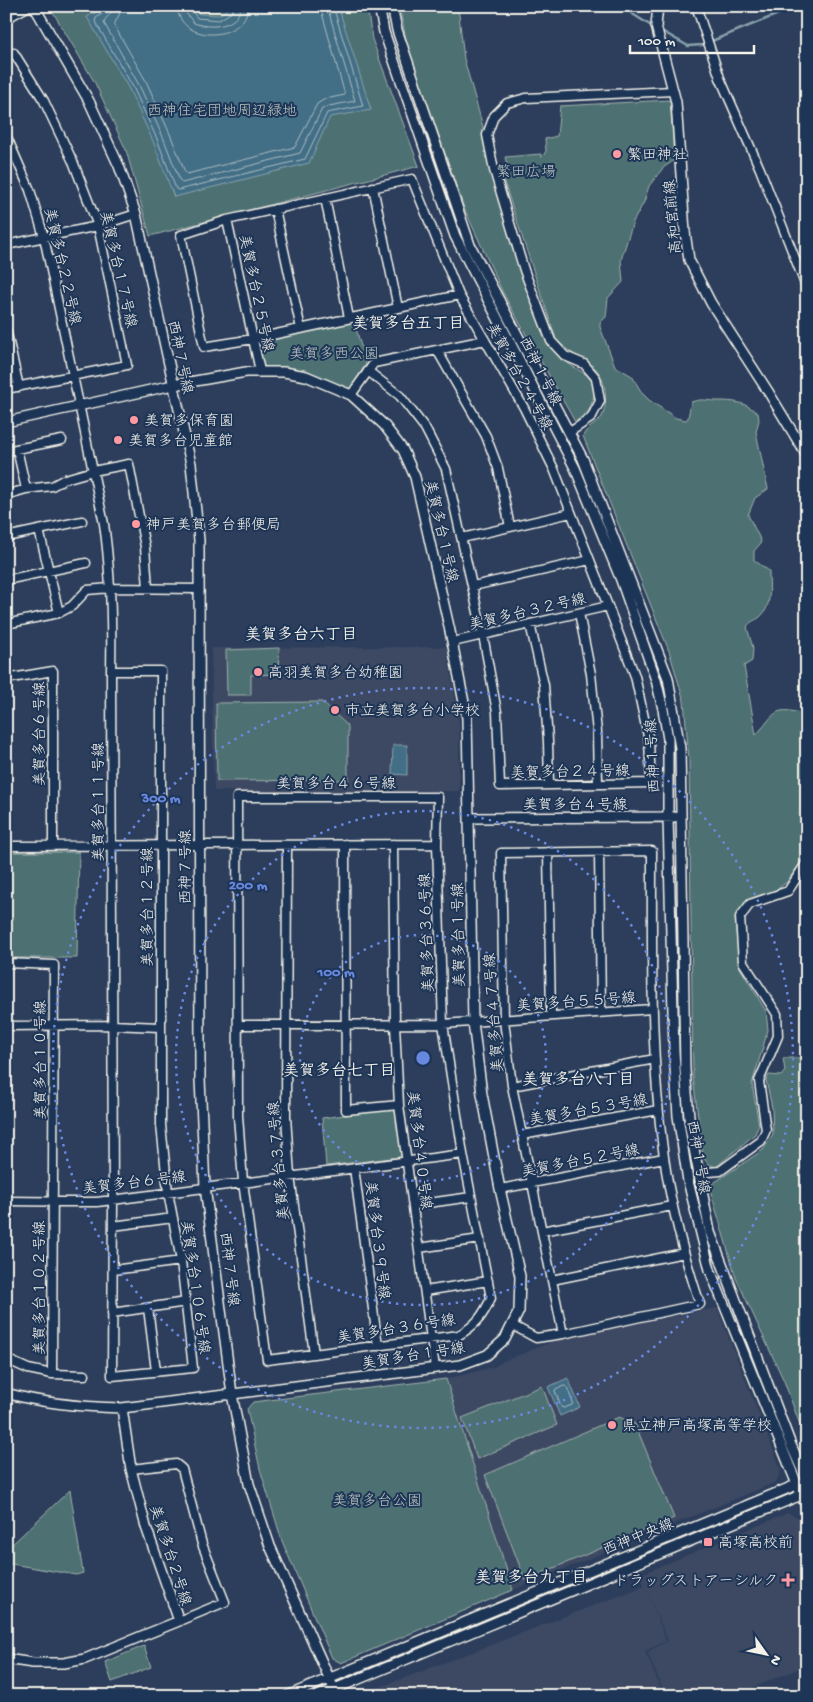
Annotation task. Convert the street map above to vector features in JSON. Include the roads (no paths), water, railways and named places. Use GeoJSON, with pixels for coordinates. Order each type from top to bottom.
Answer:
{"type":"FeatureCollection","features":[{"type":"Feature","properties":{"kind":"street"},"geometry":{"type":"LineString","coordinates":[[6,18],[28,6]]}},
{"type":"Feature","properties":{"kind":"street","name":"西神７号線"},"geometry":{"type":"LineString","coordinates":[[34,6],[88,101],[119,166],[136,214],[191,464],[198,540],[200,1079],[206,1187],[232,1394],[249,1484],[270,1546],[334,1689]]}},
{"type":"Feature","properties":{"kind":"street","name":"西神１号線"},"geometry":{"type":"LineString","coordinates":[[379,6],[384,32],[455,236],[575,468],[640,633],[656,680],[668,739],[674,1051],[678,1116],[688,1181],[710,1270],[807,1509]]}},
{"type":"Feature","properties":{"kind":"street","name":"西神１号線"},"geometry":{"type":"LineString","coordinates":[[392,6],[396,30],[470,245],[583,459],[668,678],[680,748],[686,1070],[690,1128],[710,1232],[807,1483]]}},
{"type":"Feature","properties":{"kind":"street","name":"高和宮前線"},"geometry":{"type":"LineString","coordinates":[[658,6],[658,30],[676,102],[684,232],[689,260],[711,304],[769,393],[807,456]]}},
{"type":"Feature","properties":{"kind":"street"},"geometry":{"type":"LineString","coordinates":[[696,6],[720,78],[760,169],[807,289]]}},
{"type":"Feature","properties":{"kind":"street","name":"美賀多台１７号線"},"geometry":{"type":"LineString","coordinates":[[6,57],[14,53],[44,101],[74,164],[98,226],[126,364],[6,389]]}},
{"type":"Feature","properties":{"kind":"street"},"geometry":{"type":"LineString","coordinates":[[570,432],[591,418],[600,401],[596,378],[584,364],[565,356],[551,341],[524,270],[494,170],[487,135],[494,116],[507,103],[526,98],[673,91]]}},
{"type":"Feature","properties":{"kind":"street","name":"美賀多台２２号線"},"geometry":{"type":"LineString","coordinates":[[6,135],[30,190],[44,237],[80,407]]}},
{"type":"Feature","properties":{"kind":"street","name":"美賀多台２４号線"},"geometry":{"type":"LineString","coordinates":[[368,371],[400,396],[426,428],[446,469],[473,586],[497,712],[500,786],[651,783],[649,741],[635,676],[554,469],[524,408],[459,295],[412,179],[227,220],[181,236],[204,347],[253,339],[459,295]]}},
{"type":"Feature","properties":{"kind":"street"},"geometry":{"type":"LineString","coordinates":[[374,187],[398,308]]}},
{"type":"Feature","properties":{"kind":"street"},"geometry":{"type":"LineString","coordinates":[[325,198],[349,318]]}},
{"type":"Feature","properties":{"kind":"street"},"geometry":{"type":"LineString","coordinates":[[275,210],[301,328]]}},
{"type":"Feature","properties":{"kind":"street"},"geometry":{"type":"LineString","coordinates":[[6,245],[98,226],[136,214]]}},
{"type":"Feature","properties":{"kind":"street","name":"美賀多台２５号線"},"geometry":{"type":"LineString","coordinates":[[227,220],[260,371]]}},
{"type":"Feature","properties":{"kind":"street"},"geometry":{"type":"LineString","coordinates":[[6,330],[19,387]]}},
{"type":"Feature","properties":{"kind":"street"},"geometry":{"type":"LineString","coordinates":[[351,396],[374,363],[485,340]]}},
{"type":"Feature","properties":{"kind":"street"},"geometry":{"type":"LineString","coordinates":[[437,350],[486,436],[498,468],[510,527]]}},
{"type":"Feature","properties":{"kind":"street","name":"美賀多台１号線"},"geometry":{"type":"LineString","coordinates":[[6,422],[174,385],[260,371],[284,372],[306,376],[351,396],[384,425],[403,450],[416,477],[453,642],[467,718],[473,1022],[482,1094],[500,1189],[520,1276],[519,1311],[506,1340],[487,1355],[460,1365],[122,1408],[82,1407],[26,1399],[6,1392]]}},
{"type":"Feature","properties":{"kind":"street","name":"美賀多台１１号線"},"geometry":{"type":"LineString","coordinates":[[80,407],[104,524],[110,567],[113,1200]]}},
{"type":"Feature","properties":{"kind":"street"},"geometry":{"type":"LineString","coordinates":[[6,451],[62,440]]}},
{"type":"Feature","properties":{"kind":"street"},"geometry":{"type":"LineString","coordinates":[[17,449],[26,489]]}},
{"type":"Feature","properties":{"kind":"street"},"geometry":{"type":"LineString","coordinates":[[6,495],[26,489],[52,486],[65,479],[93,471],[129,464],[145,547],[148,588]]}},
{"type":"Feature","properties":{"kind":"street"},"geometry":{"type":"LineString","coordinates":[[462,538],[571,513]]}},
{"type":"Feature","properties":{"kind":"street"},"geometry":{"type":"LineString","coordinates":[[6,537],[82,521]]}},
{"type":"Feature","properties":{"kind":"street"},"geometry":{"type":"LineString","coordinates":[[39,530],[59,612]]}},
{"type":"Feature","properties":{"kind":"street"},"geometry":{"type":"LineString","coordinates":[[473,586],[590,560]]}},
{"type":"Feature","properties":{"kind":"street"},"geometry":{"type":"LineString","coordinates":[[6,580],[86,563]]}},
{"type":"Feature","properties":{"kind":"street"},"geometry":{"type":"LineString","coordinates":[[6,624],[59,612],[72,606],[87,590],[110,588],[198,589]]}},
{"type":"Feature","properties":{"kind":"street","name":"美賀多台３２号線"},"geometry":{"type":"LineString","coordinates":[[453,642],[608,606]]}},
{"type":"Feature","properties":{"kind":"street"},"geometry":{"type":"LineString","coordinates":[[579,613],[591,674],[597,732],[598,784]]}},
{"type":"Feature","properties":{"kind":"street"},"geometry":{"type":"LineString","coordinates":[[530,624],[544,685],[549,785]]}},
{"type":"Feature","properties":{"kind":"street","name":"美賀多台６号線"},"geometry":{"type":"LineString","coordinates":[[6,679],[53,671],[53,846]]}},
{"type":"Feature","properties":{"kind":"street","name":"美賀多台１２号線"},"geometry":{"type":"LineString","coordinates":[[111,671],[161,671],[161,1125],[168,1192]]}},
{"type":"Feature","properties":{"kind":"street","name":"美賀多台４６号線"},"geometry":{"type":"LineString","coordinates":[[237,845],[237,797],[438,797],[437,844]]}},
{"type":"Feature","properties":{"kind":"street","name":"美賀多台４号線"},"geometry":{"type":"LineString","coordinates":[[470,818],[681,817]]}},
{"type":"Feature","properties":{"kind":"street"},"geometry":{"type":"LineString","coordinates":[[345,844],[346,1110],[400,1105]]}},
{"type":"Feature","properties":{"kind":"street","name":"美賀多台４０号線"},"geometry":{"type":"LineString","coordinates":[[393,844],[395,1025],[400,1105],[435,1368]]}},
{"type":"Feature","properties":{"kind":"street"},"geometry":{"type":"LineString","coordinates":[[6,846],[437,844]]}},
{"type":"Feature","properties":{"kind":"street","name":"美賀多台３６号線"},"geometry":{"type":"LineString","coordinates":[[237,845],[238,1116],[243,1182],[267,1360],[459,1335],[473,1326],[486,1310],[490,1298],[463,1154],[442,1024],[437,844]]}},
{"type":"Feature","properties":{"kind":"street","name":"美賀多台３７号線"},"geometry":{"type":"LineString","coordinates":[[288,845],[286,1117],[290,1176],[314,1354]]}},
{"type":"Feature","properties":{"kind":"street","name":"美賀多台４７号線"},"geometry":{"type":"LineString","coordinates":[[652,851],[652,1009],[658,1110],[672,1206],[700,1304],[563,1334],[512,1086],[504,1020],[500,853],[548,852],[652,851]]}},
{"type":"Feature","properties":{"kind":"street"},"geometry":{"type":"LineString","coordinates":[[548,852],[551,1016]]}},
{"type":"Feature","properties":{"kind":"street"},"geometry":{"type":"LineString","coordinates":[[599,852],[601,1012]]}},
{"type":"Feature","properties":{"kind":"street"},"geometry":{"type":"LineString","coordinates":[[698,1173],[720,1171],[761,1142],[766,1130],[760,1081],[778,1036],[777,1014],[743,962],[740,917],[750,904],[788,891],[807,862]]}},
{"type":"Feature","properties":{"kind":"street","name":"美賀多台１０号線"},"geometry":{"type":"LineString","coordinates":[[6,963],[54,965],[53,1202]]}},
{"type":"Feature","properties":{"kind":"street","name":"美賀多台５５号線"},"geometry":{"type":"LineString","coordinates":[[238,1025],[442,1024],[652,1009]]}},
{"type":"Feature","properties":{"kind":"street"},"geometry":{"type":"LineString","coordinates":[[6,1026],[111,1025],[160,1027]]}},
{"type":"Feature","properties":{"kind":"street"},"geometry":{"type":"LineString","coordinates":[[512,1086],[655,1059]]}},
{"type":"Feature","properties":{"kind":"street","name":"美賀多台５３号線"},"geometry":{"type":"LineString","coordinates":[[522,1135],[658,1110]]}},
{"type":"Feature","properties":{"kind":"street","name":"美賀多台６号線"},"geometry":{"type":"LineString","coordinates":[[6,1201],[97,1202],[463,1154]]}},
{"type":"Feature","properties":{"kind":"street","name":"美賀多台５２号線"},"geometry":{"type":"LineString","coordinates":[[500,1189],[664,1158]]}},
{"type":"Feature","properties":{"kind":"street","name":"美賀多台３９号線"},"geometry":{"type":"LineString","coordinates":[[354,1168],[378,1346]]}},
{"type":"Feature","properties":{"kind":"street","name":"美賀多台１０６号線"},"geometry":{"type":"LineString","coordinates":[[113,1200],[112,1376],[193,1368],[181,1261],[168,1192]]}},
{"type":"Feature","properties":{"kind":"street"},"geometry":{"type":"LineString","coordinates":[[414,1205],[471,1197]]}},
{"type":"Feature","properties":{"kind":"street","name":"美賀多台１０２号線"},"geometry":{"type":"LineString","coordinates":[[52,1374],[53,1202]]}},
{"type":"Feature","properties":{"kind":"street"},"geometry":{"type":"LineString","coordinates":[[542,1231],[672,1206]]}},
{"type":"Feature","properties":{"kind":"street"},"geometry":{"type":"LineString","coordinates":[[113,1226],[173,1218]]}},
{"type":"Feature","properties":{"kind":"street"},"geometry":{"type":"LineString","coordinates":[[419,1248],[480,1239]]}},
{"type":"Feature","properties":{"kind":"street"},"geometry":{"type":"LineString","coordinates":[[552,1280],[684,1253]]}},
{"type":"Feature","properties":{"kind":"street"},"geometry":{"type":"LineString","coordinates":[[112,1270],[181,1261]]}},
{"type":"Feature","properties":{"kind":"street"},"geometry":{"type":"LineString","coordinates":[[424,1291],[488,1281]]}},
{"type":"Feature","properties":{"kind":"street"},"geometry":{"type":"LineString","coordinates":[[112,1313],[186,1302]]}},
{"type":"Feature","properties":{"kind":"street"},"geometry":{"type":"LineString","coordinates":[[148,1308],[156,1371]]}},
{"type":"Feature","properties":{"kind":"street"},"geometry":{"type":"LineString","coordinates":[[512,1325],[536,1338],[563,1334]]}},
{"type":"Feature","properties":{"kind":"street","name":"美賀多台１０２号線"},"geometry":{"type":"LineString","coordinates":[[6,1359],[28,1369],[52,1374],[84,1375]]}},
{"type":"Feature","properties":{"kind":"street","name":"美賀多台２号線"},"geometry":{"type":"LineString","coordinates":[[6,1659],[33,1663],[64,1663],[86,1659],[179,1621],[146,1527],[131,1470],[122,1408]]}},
{"type":"Feature","properties":{"kind":"street"},"geometry":{"type":"LineString","coordinates":[[131,1470],[176,1464],[182,1469],[202,1544],[225,1602],[179,1621]]}},
{"type":"Feature","properties":{"kind":"street"},"geometry":{"type":"LineString","coordinates":[[801,1495],[807,1483]]}},
{"type":"Feature","properties":{"kind":"street","name":"西神中央線"},"geometry":{"type":"LineString","coordinates":[[287,1696],[796,1485],[807,1483]]}},
{"type":"Feature","properties":{"kind":"street","name":"西神中央線"},"geometry":{"type":"LineString","coordinates":[[318,1696],[801,1495]]}},
{"type":"Feature","properties":{"kind":"water","name":"西神住宅団地周辺緑地"},"geometry":{"type":"Polygon","coordinates":[[[106,6],[195,6],[199,14],[219,15],[232,6],[338,6],[371,110],[330,117],[309,163],[174,197],[153,141],[129,89],[87,17],[106,6]]]}},
{"type":"Feature","properties":{"kind":"water"},"geometry":{"type":"Polygon","coordinates":[[[393,745],[407,745],[407,775],[392,774],[393,745]]]}},
{"type":"Feature","properties":{"kind":"water"},"geometry":{"type":"Polygon","coordinates":[[[568,1378],[580,1407],[560,1416],[548,1387],[568,1378]]]}},
{"type":"Feature","properties":{"kind":"waterway"},"geometry":{"type":"LineString","coordinates":[[620,6],[653,27]]}},
{"type":"Feature","properties":{"kind":"waterway"},"geometry":{"type":"LineString","coordinates":[[660,30],[688,46],[702,45],[798,6]]}},
{"type":"Feature","properties":{"kind":"place","name":"繁田神社"},"geometry":{"type":"Point","coordinates":[617,154]}},
{"type":"Feature","properties":{"kind":"place","name":"美賀多保育園"},"geometry":{"type":"Point","coordinates":[134,420]}},
{"type":"Feature","properties":{"kind":"place","name":"美賀多台児童館"},"geometry":{"type":"Point","coordinates":[118,440]}},
{"type":"Feature","properties":{"kind":"place","name":"神戸美賀多台郵便局"},"geometry":{"type":"Point","coordinates":[136,524]}},
{"type":"Feature","properties":{"kind":"place","name":"高羽美賀多台幼稚園"},"geometry":{"type":"Point","coordinates":[258,672]}},
{"type":"Feature","properties":{"kind":"place","name":"市立美賀多台小学校"},"geometry":{"type":"Point","coordinates":[335,710]}},
{"type":"Feature","properties":{"kind":"place","name":"県立神戸高塚高等学校"},"geometry":{"type":"Point","coordinates":[612,1425]}},
{"type":"Feature","properties":{"kind":"place","name":"高塚高校前"},"geometry":{"type":"Point","coordinates":[708,1542]}},
{"type":"Feature","properties":{"kind":"place","name":"ドラッグストアーシルク"},"geometry":{"type":"Point","coordinates":[788,1580]}},
{"type":"Feature","properties":{"kind":"district","name":"美賀多台五丁目"},"geometry":{"type":"Point","coordinates":[408,322]}},
{"type":"Feature","properties":{"kind":"district","name":"美賀多台六丁目"},"geometry":{"type":"Point","coordinates":[301,633]}},
{"type":"Feature","properties":{"kind":"district","name":"美賀多台七丁目"},"geometry":{"type":"Point","coordinates":[339,1069]}},
{"type":"Feature","properties":{"kind":"district","name":"美賀多台八丁目"},"geometry":{"type":"Point","coordinates":[578,1078]}},
{"type":"Feature","properties":{"kind":"district","name":"美賀多台九丁目"},"geometry":{"type":"Point","coordinates":[531,1576]}},
{"type":"Feature","properties":{"kind":"park label","name":"繁田広場"},"geometry":{"type":"Point","coordinates":[526,171]}},
{"type":"Feature","properties":{"kind":"park label","name":"美賀多西公園"},"geometry":{"type":"Point","coordinates":[334,353]}},
{"type":"Feature","properties":{"kind":"park label","name":"美賀多台公園"},"geometry":{"type":"Point","coordinates":[377,1500]}}]}
